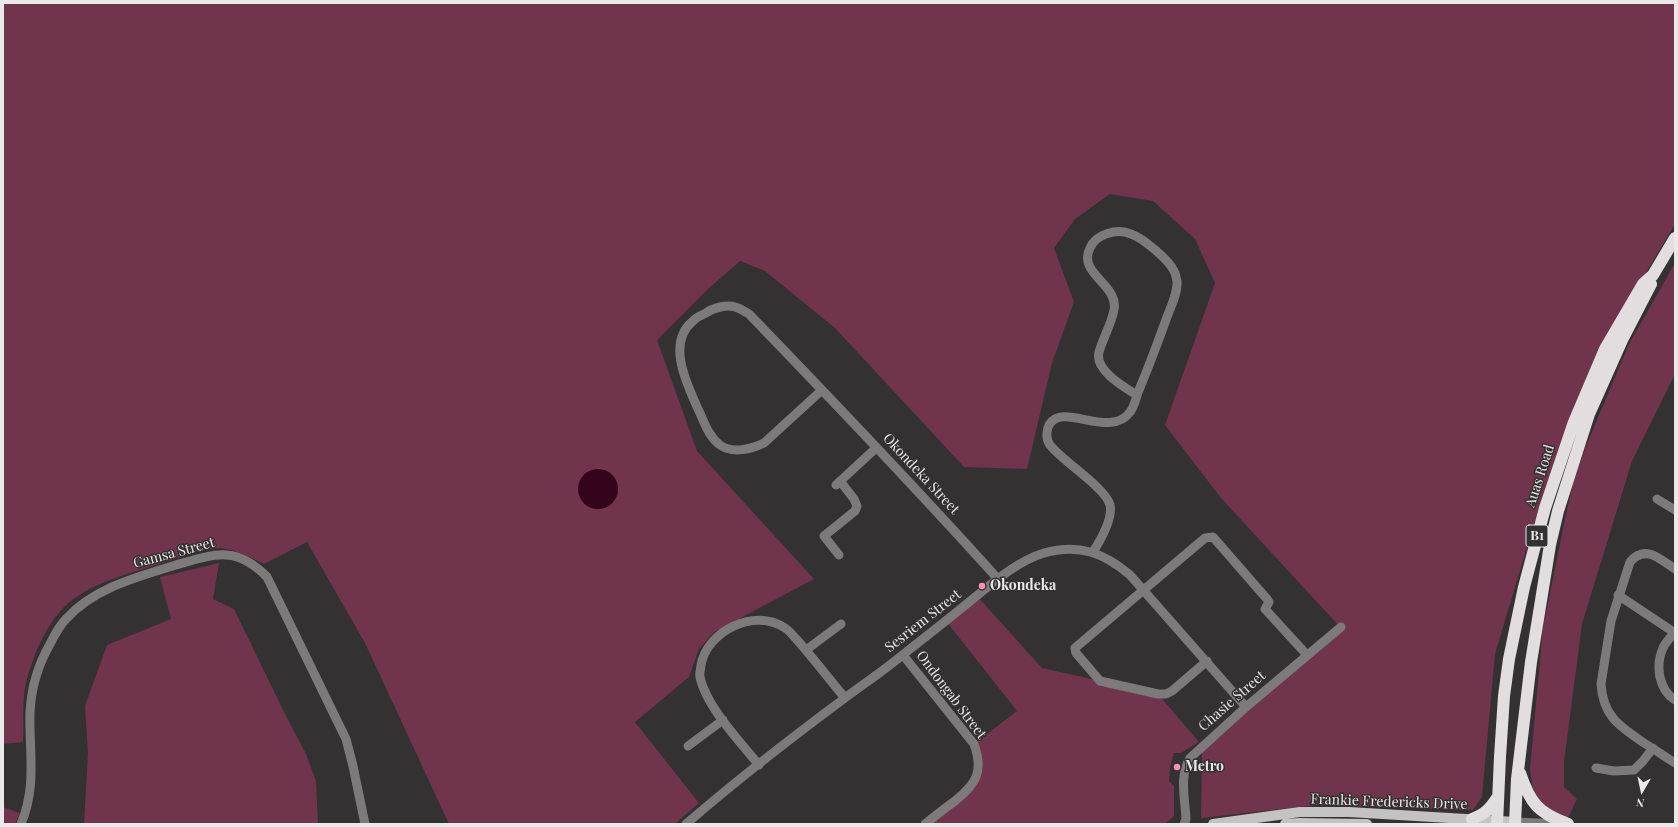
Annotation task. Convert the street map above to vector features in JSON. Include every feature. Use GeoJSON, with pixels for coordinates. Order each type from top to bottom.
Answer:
{"type":"FeatureCollection","features":[{"type":"Feature","properties":{"kind":"highway","name":"Auas Road"},"geometry":{"type":"LineString","coordinates":[[1515,823],[1518,768],[1530,662],[1550,545],[1558,511],[1590,414],[1622,340],[1650,287],[1656,271],[1675,238]]}},
{"type":"Feature","properties":{"kind":"highway"},"geometry":{"type":"LineString","coordinates":[[1656,271],[1675,255]]}},
{"type":"Feature","properties":{"kind":"highway","name":"Auas Road"},"geometry":{"type":"LineString","coordinates":[[1498,822],[1504,696],[1509,659],[1524,587],[1544,508],[1574,422],[1606,349],[1643,284],[1656,271]]}},
{"type":"Feature","properties":{"kind":"highway"},"geometry":{"type":"LineString","coordinates":[[1518,768],[1525,790],[1536,806],[1547,815],[1567,824]]}},
{"type":"Feature","properties":{"kind":"highway"},"geometry":{"type":"LineString","coordinates":[[1472,819],[1483,815],[1490,810],[1498,797]]}},
{"type":"Feature","properties":{"kind":"main road","name":"Frankie Fredericks Drive"},"geometry":{"type":"LineString","coordinates":[[1213,824],[1300,812],[1349,812],[1515,823]]}},
{"type":"Feature","properties":{"kind":"main road","name":"Frankie Fredericks Drive"},"geometry":{"type":"LineString","coordinates":[[1285,824],[1367,824]]}},
{"type":"Feature","properties":{"kind":"street"},"geometry":{"type":"LineString","coordinates":[[1093,552],[1104,532],[1110,513],[1110,505],[1103,494],[1050,445],[1046,432],[1048,426],[1053,420],[1058,418],[1067,417],[1103,423],[1117,421],[1130,413],[1137,395],[1173,301],[1177,283],[1175,271],[1150,246],[1139,237],[1129,233],[1117,231],[1105,234],[1096,239],[1089,248],[1089,268],[1111,292],[1114,300],[1112,318],[1098,354],[1100,364],[1108,374],[1137,395]]}},
{"type":"Feature","properties":{"kind":"street","name":"Okondeka Street"},"geometry":{"type":"LineString","coordinates":[[822,390],[760,445],[744,450],[720,446],[710,434],[682,371],[679,352],[683,334],[692,321],[708,311],[721,307],[734,306],[749,314],[822,390],[952,528],[998,579]]}},
{"type":"Feature","properties":{"kind":"street"},"geometry":{"type":"LineString","coordinates":[[839,555],[822,533],[854,511],[857,506],[854,499],[838,483],[876,448]]}},
{"type":"Feature","properties":{"kind":"street"},"geometry":{"type":"LineString","coordinates":[[1657,499],[1675,510]]}},
{"type":"Feature","properties":{"kind":"street"},"geometry":{"type":"LineString","coordinates":[[1207,661],[1172,691],[1166,694],[1158,694],[1100,681],[1076,653],[1075,648],[1205,538],[1213,537],[1267,599],[1269,602],[1265,609],[1307,655]]}},
{"type":"Feature","properties":{"kind":"street","name":"Sesriem Street"},"geometry":{"type":"LineString","coordinates":[[686,824],[759,765],[903,655],[998,579],[1024,561],[1044,553],[1064,549],[1083,549],[1093,552],[1122,568],[1207,661],[1246,707]]}},
{"type":"Feature","properties":{"kind":"street","name":"Gamsa Street"},"geometry":{"type":"LineString","coordinates":[[21,824],[26,813],[32,774],[30,714],[32,693],[44,654],[65,620],[91,598],[121,582],[221,553],[239,558],[256,566],[267,577],[346,739],[354,766],[365,824]]}},
{"type":"Feature","properties":{"kind":"street"},"geometry":{"type":"LineString","coordinates":[[1675,569],[1648,553],[1634,556],[1630,562],[1618,595],[1611,621],[1601,684],[1603,701],[1612,719],[1620,728],[1675,763]]}},
{"type":"Feature","properties":{"kind":"street"},"geometry":{"type":"LineString","coordinates":[[1618,595],[1674,633],[1663,647],[1659,671],[1663,688],[1670,697],[1675,700]]}},
{"type":"Feature","properties":{"kind":"street"},"geometry":{"type":"LineString","coordinates":[[759,765],[723,720],[704,693],[700,675],[703,656],[708,646],[717,637],[732,627],[745,621],[761,620],[785,628],[806,650],[845,698]]}},
{"type":"Feature","properties":{"kind":"street"},"geometry":{"type":"LineString","coordinates":[[806,650],[841,624]]}},
{"type":"Feature","properties":{"kind":"street","name":"Chasie Street"},"geometry":{"type":"LineString","coordinates":[[1186,822],[1183,782],[1185,766],[1196,752],[1246,707],[1341,627]]}},
{"type":"Feature","properties":{"kind":"street","name":"Ondongab Street"},"geometry":{"type":"LineString","coordinates":[[903,655],[974,744],[979,762],[978,773],[975,781],[968,790],[925,824]]}},
{"type":"Feature","properties":{"kind":"street"},"geometry":{"type":"LineString","coordinates":[[688,746],[723,720]]}},
{"type":"Feature","properties":{"kind":"street"},"geometry":{"type":"LineString","coordinates":[[1596,768],[1614,771],[1634,770],[1644,761],[1653,748]]}},
{"type":"Feature","properties":{"kind":"street"},"geometry":{"type":"LineString","coordinates":[[1515,823],[1567,824]]}},
{"type":"Feature","properties":{"kind":"shaded area"},"geometry":{"type":"Polygon","coordinates":[[[3,3],[1675,3],[1675,224],[1599,352],[1543,494],[1495,654],[1482,797],[1473,810],[1317,805],[1201,818],[1202,746],[1340,627],[1221,498],[1165,425],[1215,283],[1195,239],[1153,201],[1110,194],[1075,219],[1054,248],[1074,302],[1052,363],[1027,469],[964,467],[835,328],[765,271],[740,261],[708,289],[657,340],[697,451],[814,579],[714,632],[699,649],[689,677],[635,722],[699,803],[675,824],[449,824],[365,643],[307,542],[264,564],[231,550],[219,548],[205,550],[108,581],[73,599],[57,615],[44,634],[31,666],[24,695],[23,742],[3,744],[3,3]]]}},
{"type":"Feature","properties":{"kind":"shaded area"},"geometry":{"type":"Polygon","coordinates":[[[1675,263],[1675,374],[1632,461],[1582,624],[1564,762],[1564,787],[1577,799],[1568,818],[1544,805],[1540,801],[1533,788],[1531,780],[1530,769],[1543,628],[1574,480],[1586,446],[1629,344],[1675,263]]]}},
{"type":"Feature","properties":{"kind":"shaded area"},"geometry":{"type":"Polygon","coordinates":[[[602,469],[609,472],[615,478],[618,489],[617,497],[609,506],[602,509],[594,509],[587,506],[579,497],[578,485],[581,478],[590,470],[602,469]]]}},
{"type":"Feature","properties":{"kind":"shaded area"},"geometry":{"type":"Polygon","coordinates":[[[219,563],[213,599],[234,609],[306,754],[316,781],[318,824],[84,824],[88,753],[85,706],[107,645],[171,619],[160,577],[219,563]]]}},
{"type":"Feature","properties":{"kind":"shaded area"},"geometry":{"type":"Polygon","coordinates":[[[977,596],[1042,668],[1158,694],[1199,742],[1181,753],[1174,753],[1170,767],[1169,781],[1174,786],[1174,816],[1166,823],[931,824],[975,781],[974,744],[1017,711],[946,621],[977,596]]]}},
{"type":"Feature","properties":{"kind":"shaded area"},"geometry":{"type":"Polygon","coordinates":[[[3,807],[20,813],[15,824],[3,824],[3,807]]]}},
{"type":"Feature","properties":{"kind":"place","name":"Okondeka"},"geometry":{"type":"Point","coordinates":[982,586]}},
{"type":"Feature","properties":{"kind":"place","name":"Metro"},"geometry":{"type":"Point","coordinates":[1177,767]}}]}
